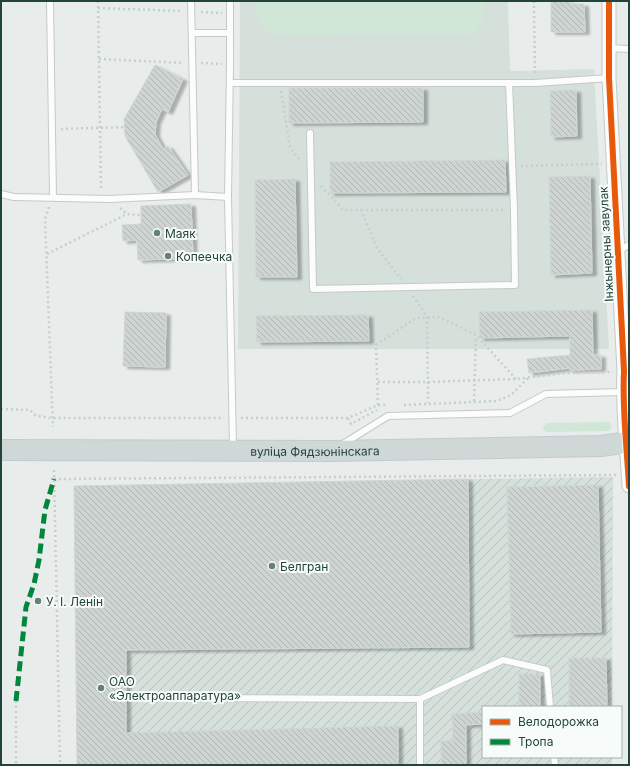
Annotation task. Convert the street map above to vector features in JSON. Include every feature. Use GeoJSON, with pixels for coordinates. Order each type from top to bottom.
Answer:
{"type":"FeatureCollection","features":[{"type":"Feature","properties":{"kind":"main road","name":"вуліца Фядзюнінскага"},"geometry":{"type":"LineString","coordinates":[[1,450],[331,451],[601,446],[627,442]]}},
{"type":"Feature","properties":{"kind":"street","name":"Інжынерны завулак"},"geometry":{"type":"LineString","coordinates":[[609,1],[609,78],[623,248],[623,392],[629,486]]}},
{"type":"Feature","properties":{"kind":"lane"},"geometry":{"type":"LineString","coordinates":[[50,1],[53,197]]}},
{"type":"Feature","properties":{"kind":"lane"},"geometry":{"type":"LineString","coordinates":[[191,1],[195,196]]}},
{"type":"Feature","properties":{"kind":"lane"},"geometry":{"type":"LineString","coordinates":[[230,1],[228,197],[233,451]]}},
{"type":"Feature","properties":{"kind":"lane"},"geometry":{"type":"LineString","coordinates":[[192,33],[230,33]]}},
{"type":"Feature","properties":{"kind":"lane"},"geometry":{"type":"LineString","coordinates":[[609,48],[629,49]]}},
{"type":"Feature","properties":{"kind":"lane"},"geometry":{"type":"LineString","coordinates":[[230,83],[535,83],[609,78]]}},
{"type":"Feature","properties":{"kind":"lane"},"geometry":{"type":"LineString","coordinates":[[310,133],[314,289],[515,285],[514,210],[509,83]]}},
{"type":"Feature","properties":{"kind":"lane"},"geometry":{"type":"LineString","coordinates":[[1,194],[14,197],[109,199],[195,196],[228,197]]}},
{"type":"Feature","properties":{"kind":"lane"},"geometry":{"type":"LineString","coordinates":[[331,451],[368,430],[388,416],[510,413],[546,394],[623,392]]}},
{"type":"Feature","properties":{"kind":"lane"},"geometry":{"type":"LineString","coordinates":[[185,698],[420,699],[504,660],[547,670],[550,706]]}},
{"type":"Feature","properties":{"kind":"lane"},"geometry":{"type":"LineString","coordinates":[[420,699],[420,765]]}},
{"type":"Feature","properties":{"kind":"path"},"geometry":{"type":"LineString","coordinates":[[98,1],[101,191],[127,214]]}},
{"type":"Feature","properties":{"kind":"path"},"geometry":{"type":"LineString","coordinates":[[534,1],[535,83]]}},
{"type":"Feature","properties":{"kind":"path"},"geometry":{"type":"LineString","coordinates":[[98,8],[230,13]]}},
{"type":"Feature","properties":{"kind":"path"},"geometry":{"type":"LineString","coordinates":[[99,59],[230,65]]}},
{"type":"Feature","properties":{"kind":"path"},"geometry":{"type":"LineString","coordinates":[[280,83],[290,147],[311,175],[343,210],[514,210]]}},
{"type":"Feature","properties":{"kind":"path"},"geometry":{"type":"LineString","coordinates":[[52,129],[125,127]]}},
{"type":"Feature","properties":{"kind":"path"},"geometry":{"type":"LineString","coordinates":[[512,166],[603,164]]}},
{"type":"Feature","properties":{"kind":"path"},"geometry":{"type":"LineString","coordinates":[[53,197],[45,219],[53,427]]}},
{"type":"Feature","properties":{"kind":"path"},"geometry":{"type":"LineString","coordinates":[[361,210],[377,248],[408,287],[427,317],[428,403]]}},
{"type":"Feature","properties":{"kind":"path"},"geometry":{"type":"LineString","coordinates":[[47,254],[127,214],[141,215]]}},
{"type":"Feature","properties":{"kind":"path"},"geometry":{"type":"LineString","coordinates":[[378,405],[376,345],[416,318],[439,317],[476,336],[516,379]]}},
{"type":"Feature","properties":{"kind":"path"},"geometry":{"type":"LineString","coordinates":[[474,401],[476,336]]}},
{"type":"Feature","properties":{"kind":"path"},"geometry":{"type":"LineString","coordinates":[[378,382],[516,379],[566,373],[624,371]]}},
{"type":"Feature","properties":{"kind":"path"},"geometry":{"type":"LineString","coordinates":[[399,405],[497,401],[511,395],[529,377]]}},
{"type":"Feature","properties":{"kind":"path"},"geometry":{"type":"LineString","coordinates":[[1,409],[30,410],[35,415],[52,418],[348,418],[378,405],[392,405]]}},
{"type":"Feature","properties":{"kind":"path"},"geometry":{"type":"LineString","coordinates":[[348,418],[351,424],[385,406]]}},
{"type":"Feature","properties":{"kind":"path"},"geometry":{"type":"LineString","coordinates":[[54,470],[60,765]]}},
{"type":"Feature","properties":{"kind":"path"},"geometry":{"type":"LineString","coordinates":[[54,479],[618,475]]}},
{"type":"Feature","properties":{"kind":"path"},"geometry":{"type":"LineString","coordinates":[[16,700],[16,765]]}},
{"type":"Feature","properties":{"kind":"shaded area"},"geometry":{"type":"Polygon","coordinates":[[[240,1],[508,1],[510,71],[594,69],[609,349],[238,349],[240,1]]]}},
{"type":"Feature","properties":{"kind":"shaded area"},"geometry":{"type":"Polygon","coordinates":[[[613,477],[612,706],[482,706],[482,758],[612,758],[612,765],[77,765],[76,647],[126,650],[469,647],[468,479],[613,477]]]}},
{"type":"Feature","properties":{"kind":"green space"},"geometry":{"type":"Polygon","coordinates":[[[255,1],[483,1],[483,11],[481,23],[473,34],[277,35],[265,28],[259,22],[256,14],[255,1]]]}},
{"type":"Feature","properties":{"kind":"green space"},"geometry":{"type":"Polygon","coordinates":[[[608,422],[612,427],[609,431],[545,432],[543,428],[546,423],[608,422]]]}},
{"type":"Feature","properties":{"kind":"building"},"geometry":{"type":"Polygon","coordinates":[[[551,1],[570,1],[570,4],[584,4],[585,32],[551,32],[551,1]]]}},
{"type":"Feature","properties":{"kind":"building"},"geometry":{"type":"Polygon","coordinates":[[[155,65],[183,79],[168,112],[162,109],[156,122],[155,134],[163,149],[168,146],[188,175],[158,192],[125,136],[124,119],[155,65]]]}},
{"type":"Feature","properties":{"kind":"building"},"geometry":{"type":"Polygon","coordinates":[[[289,88],[423,88],[423,122],[289,123],[289,88]]]}},
{"type":"Feature","properties":{"kind":"building"},"geometry":{"type":"Polygon","coordinates":[[[576,90],[577,136],[551,137],[550,91],[576,90]]]}},
{"type":"Feature","properties":{"kind":"building"},"geometry":{"type":"Polygon","coordinates":[[[505,160],[506,192],[330,193],[330,162],[505,160]]]}},
{"type":"Feature","properties":{"kind":"building"},"geometry":{"type":"Polygon","coordinates":[[[590,176],[592,273],[551,275],[549,177],[590,176]]]}},
{"type":"Feature","properties":{"kind":"building"},"geometry":{"type":"Polygon","coordinates":[[[295,179],[297,277],[256,277],[255,180],[295,179]]]}},
{"type":"Feature","properties":{"kind":"building","name":"Маяк"},"geometry":{"type":"Polygon","coordinates":[[[191,204],[193,258],[138,260],[137,240],[123,241],[122,225],[141,224],[141,206],[191,204]]]}},
{"type":"Feature","properties":{"kind":"building"},"geometry":{"type":"Polygon","coordinates":[[[592,310],[593,355],[601,355],[601,369],[570,370],[570,368],[529,373],[527,359],[570,355],[570,336],[480,338],[479,312],[592,310]]]}},
{"type":"Feature","properties":{"kind":"building"},"geometry":{"type":"Polygon","coordinates":[[[125,312],[166,313],[165,367],[123,366],[125,312]]]}},
{"type":"Feature","properties":{"kind":"building"},"geometry":{"type":"Polygon","coordinates":[[[368,315],[369,341],[257,342],[256,316],[368,315]]]}},
{"type":"Feature","properties":{"kind":"building","name":"Белгран"},"geometry":{"type":"Polygon","coordinates":[[[468,479],[469,647],[126,650],[126,733],[398,726],[398,765],[77,765],[74,486],[468,479]]]}},
{"type":"Feature","properties":{"kind":"building"},"geometry":{"type":"Polygon","coordinates":[[[598,485],[601,632],[511,634],[507,487],[598,485]]]}},
{"type":"Feature","properties":{"kind":"building"},"geometry":{"type":"Polygon","coordinates":[[[569,658],[606,658],[607,706],[569,706],[569,658]]]}},
{"type":"Feature","properties":{"kind":"building"},"geometry":{"type":"Polygon","coordinates":[[[519,674],[540,674],[540,706],[519,706],[519,674]]]}},
{"type":"Feature","properties":{"kind":"building"},"geometry":{"type":"Polygon","coordinates":[[[482,712],[482,724],[466,725],[466,765],[441,765],[441,741],[453,741],[452,714],[482,712]]]}},
{"type":"Feature","properties":{"kind":"marked path"},"geometry":{"type":"LineString","coordinates":[[16,701],[26,607],[34,584],[39,560],[45,510],[54,479]]}},
{"type":"Feature","properties":{"kind":"cycle path"},"geometry":{"type":"LineString","coordinates":[[609,1],[609,78],[624,371],[624,415],[629,486]]}},
{"type":"Feature","properties":{"kind":"place","name":"Маяк"},"geometry":{"type":"Point","coordinates":[157,233]}},
{"type":"Feature","properties":{"kind":"place","name":"Копеечка"},"geometry":{"type":"Point","coordinates":[168,256]}},
{"type":"Feature","properties":{"kind":"place","name":"Белгран"},"geometry":{"type":"Point","coordinates":[272,566]}},
{"type":"Feature","properties":{"kind":"place","name":"У. І. Ленін"},"geometry":{"type":"Point","coordinates":[38,601]}},
{"type":"Feature","properties":{"kind":"place","name":"ОАО «Электроаппаратура»"},"geometry":{"type":"Point","coordinates":[101,688]}}]}
